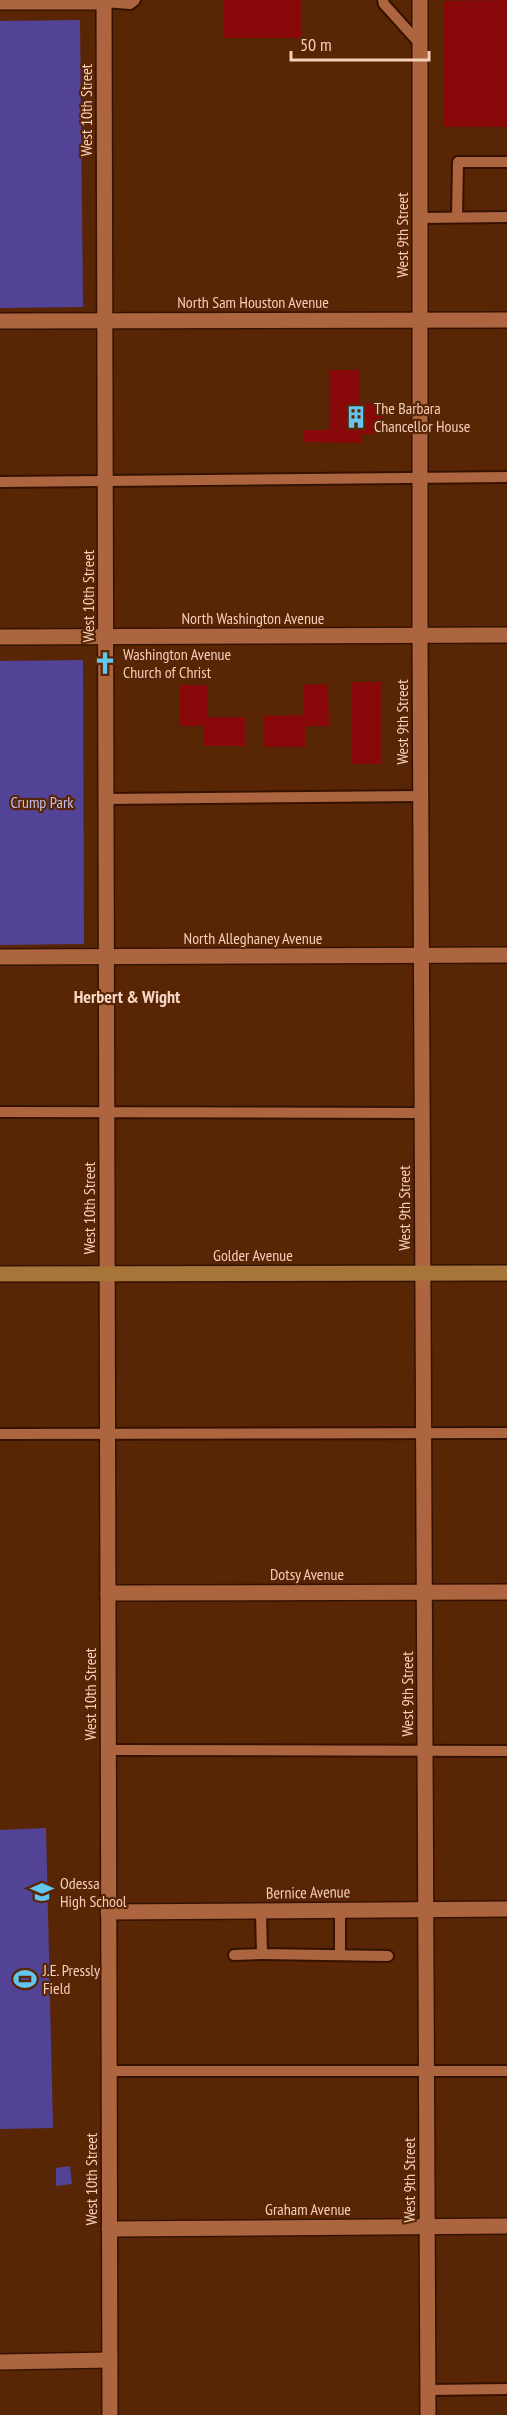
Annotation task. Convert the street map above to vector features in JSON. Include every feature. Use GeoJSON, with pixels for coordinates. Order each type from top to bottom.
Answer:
{"type":"FeatureCollection","features":[{"type":"Feature","properties":{"kind":"main road","name":"Golder Avenue"},"geometry":{"type":"LineString","coordinates":[[0,1274],[507,1273]]}},
{"type":"Feature","properties":{"kind":"street","name":"West 9th Street"},"geometry":{"type":"LineString","coordinates":[[420,0],[420,796],[428,2415]]}},
{"type":"Feature","properties":{"kind":"street"},"geometry":{"type":"LineString","coordinates":[[0,2],[104,1]]}},
{"type":"Feature","properties":{"kind":"street","name":"West 10th Street"},"geometry":{"type":"LineString","coordinates":[[104,1],[110,2415]]}},
{"type":"Feature","properties":{"kind":"street","name":"North Sam Houston Avenue"},"geometry":{"type":"LineString","coordinates":[[0,321],[507,320]]}},
{"type":"Feature","properties":{"kind":"street","name":"North Washington Avenue"},"geometry":{"type":"LineString","coordinates":[[0,637],[507,635]]}},
{"type":"Feature","properties":{"kind":"street","name":"North Alleghaney Avenue"},"geometry":{"type":"LineString","coordinates":[[0,957],[507,955]]}},
{"type":"Feature","properties":{"kind":"street","name":"Dotsy Avenue"},"geometry":{"type":"LineString","coordinates":[[108,1593],[507,1592]]}},
{"type":"Feature","properties":{"kind":"street","name":"Bernice Avenue"},"geometry":{"type":"LineString","coordinates":[[108,1912],[507,1909]]}},
{"type":"Feature","properties":{"kind":"street","name":"Graham Avenue"},"geometry":{"type":"LineString","coordinates":[[109,2229],[507,2226]]}},
{"type":"Feature","properties":{"kind":"street"},"geometry":{"type":"LineString","coordinates":[[0,2362],[110,2360]]}},
{"type":"Feature","properties":{"kind":"lane"},"geometry":{"type":"LineString","coordinates":[[104,1],[130,3],[135,0]]}},
{"type":"Feature","properties":{"kind":"lane"},"geometry":{"type":"LineString","coordinates":[[383,0],[384,4],[420,44]]}},
{"type":"Feature","properties":{"kind":"lane"},"geometry":{"type":"LineString","coordinates":[[457,217],[458,162],[507,162]]}},
{"type":"Feature","properties":{"kind":"lane"},"geometry":{"type":"LineString","coordinates":[[420,218],[507,217]]}},
{"type":"Feature","properties":{"kind":"lane"},"geometry":{"type":"LineString","coordinates":[[0,482],[507,477]]}},
{"type":"Feature","properties":{"kind":"lane"},"geometry":{"type":"LineString","coordinates":[[106,799],[420,796]]}},
{"type":"Feature","properties":{"kind":"lane"},"geometry":{"type":"LineString","coordinates":[[0,1112],[422,1113]]}},
{"type":"Feature","properties":{"kind":"lane"},"geometry":{"type":"LineString","coordinates":[[0,1434],[507,1433]]}},
{"type":"Feature","properties":{"kind":"lane"},"geometry":{"type":"LineString","coordinates":[[108,1750],[507,1751]]}},
{"type":"Feature","properties":{"kind":"lane"},"geometry":{"type":"LineString","coordinates":[[340,1910],[340,1955]]}},
{"type":"Feature","properties":{"kind":"lane"},"geometry":{"type":"LineString","coordinates":[[261,1911],[262,1954]]}},
{"type":"Feature","properties":{"kind":"lane"},"geometry":{"type":"LineString","coordinates":[[234,1955],[388,1956]]}},
{"type":"Feature","properties":{"kind":"lane"},"geometry":{"type":"LineString","coordinates":[[109,2071],[507,2071]]}},
{"type":"Feature","properties":{"kind":"lane"},"geometry":{"type":"LineString","coordinates":[[428,2390],[507,2389]]}},
{"type":"Feature","properties":{"kind":"green space"},"geometry":{"type":"Polygon","coordinates":[[[80,20],[83,307],[0,308],[0,21],[80,20]]]}},
{"type":"Feature","properties":{"kind":"green space","name":"Crump Park"},"geometry":{"type":"Polygon","coordinates":[[[83,660],[84,944],[0,945],[0,661],[83,660]]]}},
{"type":"Feature","properties":{"kind":"green space","name":"J.E. Pressly Field"},"geometry":{"type":"Polygon","coordinates":[[[46,1828],[53,2128],[0,2129],[0,1830],[46,1828]]]}},
{"type":"Feature","properties":{"kind":"green space"},"geometry":{"type":"Polygon","coordinates":[[[70,2166],[72,2184],[56,2186],[56,2168],[70,2166]]]}},
{"type":"Feature","properties":{"kind":"building"},"geometry":{"type":"Polygon","coordinates":[[[224,0],[301,0],[301,38],[223,38],[224,0]]]}},
{"type":"Feature","properties":{"kind":"building"},"geometry":{"type":"Polygon","coordinates":[[[507,0],[507,127],[443,127],[443,1],[507,0]]]}},
{"type":"Feature","properties":{"kind":"building","name":"The Barbara Chancellor House"},"geometry":{"type":"Polygon","coordinates":[[[330,370],[360,370],[359,403],[383,404],[382,434],[361,434],[361,443],[303,442],[304,430],[329,430],[330,370]]]}},
{"type":"Feature","properties":{"kind":"building"},"geometry":{"type":"Polygon","coordinates":[[[352,682],[381,682],[381,764],[352,764],[352,682]]]}},
{"type":"Feature","properties":{"kind":"building"},"geometry":{"type":"Polygon","coordinates":[[[328,684],[329,726],[306,726],[306,747],[263,747],[263,716],[304,715],[304,685],[328,684]]]}},
{"type":"Feature","properties":{"kind":"building"},"geometry":{"type":"Polygon","coordinates":[[[179,685],[207,685],[207,717],[245,717],[245,746],[203,746],[204,726],[179,726],[179,685]]]}},
{"type":"Feature","properties":{"kind":"place","name":"The Barbara Chancellor House"},"geometry":{"type":"Point","coordinates":[356,417]}},
{"type":"Feature","properties":{"kind":"place","name":"Washington Avenue Church of Christ"},"geometry":{"type":"Point","coordinates":[105,663]}},
{"type":"Feature","properties":{"kind":"place","name":"Odessa High School"},"geometry":{"type":"Point","coordinates":[42,1892]}},
{"type":"Feature","properties":{"kind":"place","name":"J.E. Pressly Field"},"geometry":{"type":"Point","coordinates":[25,1979]}},
{"type":"Feature","properties":{"kind":"district","name":"Herbert & Wight"},"geometry":{"type":"Point","coordinates":[127,996]}}]}
